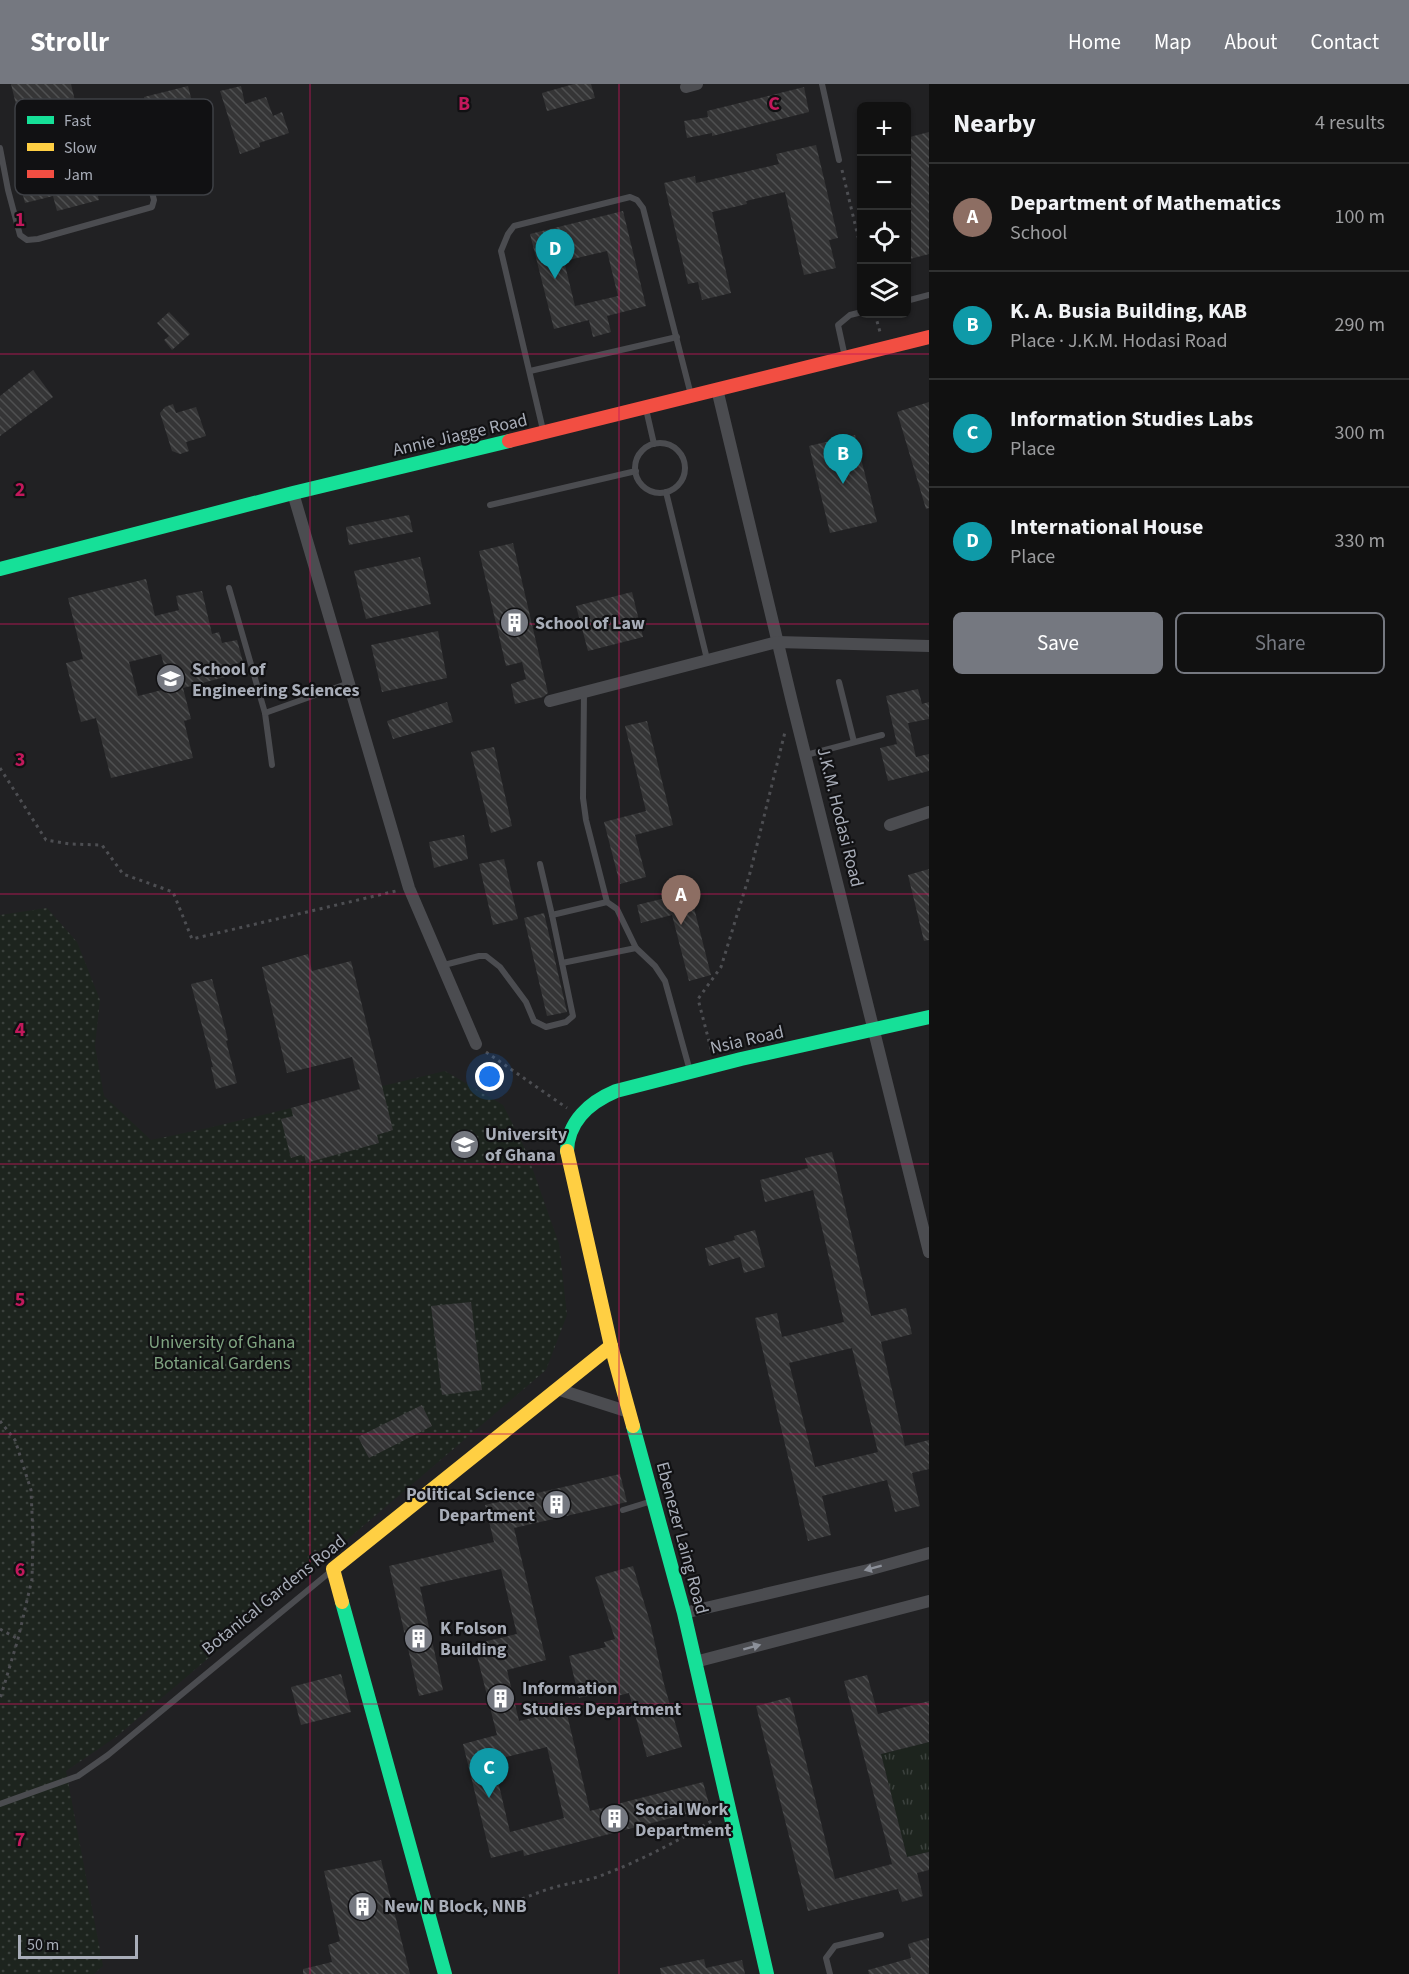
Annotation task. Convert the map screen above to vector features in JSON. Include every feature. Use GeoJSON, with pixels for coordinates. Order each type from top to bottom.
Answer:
{"type":"FeatureCollection","features":[{"type":"Feature","properties":{"kind":"street","name":"Annie Jiagge Road"},"geometry":{"type":"LineString","coordinates":[[0,569],[293,493],[929,337]]}},
{"type":"Feature","properties":{"kind":"street","name":"J.K.M. Hodasi Road"},"geometry":{"type":"LineString","coordinates":[[717,389],[777,642],[929,1252]]}},
{"type":"Feature","properties":{"kind":"street"},"geometry":{"type":"LineString","coordinates":[[293,493],[410,888],[476,1044]]}},
{"type":"Feature","properties":{"kind":"street"},"geometry":{"type":"LineString","coordinates":[[550,701],[777,642],[929,646]]}},
{"type":"Feature","properties":{"kind":"street"},"geometry":{"type":"LineString","coordinates":[[890,825],[929,812]]}},
{"type":"Feature","properties":{"kind":"street","name":"Nsia Road"},"geometry":{"type":"LineString","coordinates":[[579,1114],[597,1100],[614,1092],[715,1065],[929,1017]]}},
{"type":"Feature","properties":{"kind":"street","name":"Ebenezer Laing Road"},"geometry":{"type":"LineString","coordinates":[[579,1114],[566,1149],[611,1346],[684,1612],[767,1974]]}},
{"type":"Feature","properties":{"kind":"street","name":"Botanical Gardens Road"},"geometry":{"type":"LineString","coordinates":[[333,1569],[611,1346]]}},
{"type":"Feature","properties":{"kind":"street"},"geometry":{"type":"LineString","coordinates":[[557,1389],[629,1412]]}},
{"type":"Feature","properties":{"kind":"street"},"geometry":{"type":"LineString","coordinates":[[684,1612],[868,1570],[929,1553]]}},
{"type":"Feature","properties":{"kind":"street"},"geometry":{"type":"LineString","coordinates":[[333,1569],[445,1974]]}},
{"type":"Feature","properties":{"kind":"street"},"geometry":{"type":"LineString","coordinates":[[695,1662],[929,1602]]}},
{"type":"Feature","properties":{"kind":"lane"},"geometry":{"type":"LineString","coordinates":[[822,84],[840,160]]}},
{"type":"Feature","properties":{"kind":"lane"},"geometry":{"type":"LineString","coordinates":[[0,148],[20,235],[27,240],[38,239],[152,207],[153,195]]}},
{"type":"Feature","properties":{"kind":"lane"},"geometry":{"type":"LineString","coordinates":[[544,433],[501,251],[514,226],[630,197],[637,200],[642,208],[691,396]]}},
{"type":"Feature","properties":{"kind":"lane"},"geometry":{"type":"LineString","coordinates":[[911,300],[929,295]]}},
{"type":"Feature","properties":{"kind":"lane"},"geometry":{"type":"LineString","coordinates":[[845,358],[838,325],[842,320],[857,313]]}},
{"type":"Feature","properties":{"kind":"lane"},"geometry":{"type":"LineString","coordinates":[[530,371],[677,337]]}},
{"type":"Feature","properties":{"kind":"lane"},"geometry":{"type":"LineString","coordinates":[[645,408],[654,444]]}},
{"type":"Feature","properties":{"kind":"lane"},"geometry":{"type":"LineString","coordinates":[[654,444],[670,445],[681,455],[684,462],[683,477],[679,484],[666,492],[650,491],[638,479],[636,471],[638,457],[642,451],[654,444]]}},
{"type":"Feature","properties":{"kind":"lane"},"geometry":{"type":"LineString","coordinates":[[490,505],[636,471]]}},
{"type":"Feature","properties":{"kind":"lane"},"geometry":{"type":"LineString","coordinates":[[666,492],[707,659]]}},
{"type":"Feature","properties":{"kind":"lane"},"geometry":{"type":"LineString","coordinates":[[229,588],[265,713],[272,765]]}},
{"type":"Feature","properties":{"kind":"lane"},"geometry":{"type":"LineString","coordinates":[[839,682],[854,742]]}},
{"type":"Feature","properties":{"kind":"lane"},"geometry":{"type":"LineString","coordinates":[[265,713],[350,683]]}},
{"type":"Feature","properties":{"kind":"lane"},"geometry":{"type":"LineString","coordinates":[[584,692],[583,798],[586,820],[607,902],[616,909],[636,948],[655,966],[665,981],[690,1072]]}},
{"type":"Feature","properties":{"kind":"lane"},"geometry":{"type":"LineString","coordinates":[[806,755],[882,735]]}},
{"type":"Feature","properties":{"kind":"lane"},"geometry":{"type":"LineString","coordinates":[[444,965],[486,956],[500,967],[525,1002],[534,1021],[546,1027],[566,1022],[573,1016],[540,864]]}},
{"type":"Feature","properties":{"kind":"lane"},"geometry":{"type":"LineString","coordinates":[[552,915],[607,902]]}},
{"type":"Feature","properties":{"kind":"lane"},"geometry":{"type":"LineString","coordinates":[[562,963],[636,948]]}},
{"type":"Feature","properties":{"kind":"lane"},"geometry":{"type":"LineString","coordinates":[[623,1510],[652,1500]]}},
{"type":"Feature","properties":{"kind":"lane","name":"Botanical Gardens Road"},"geometry":{"type":"LineString","coordinates":[[0,1804],[78,1776],[108,1755],[333,1569]]}},
{"type":"Feature","properties":{"kind":"lane"},"geometry":{"type":"LineString","coordinates":[[830,1974],[826,1958],[835,1946],[881,1935]]}},
{"type":"Feature","properties":{"kind":"path"},"geometry":{"type":"LineString","coordinates":[[840,160],[857,235]]}},
{"type":"Feature","properties":{"kind":"path"},"geometry":{"type":"LineString","coordinates":[[715,1065],[698,999],[721,967],[750,873],[792,702]]}},
{"type":"Feature","properties":{"kind":"path"},"geometry":{"type":"LineString","coordinates":[[0,768],[46,840],[70,844],[102,845],[123,874],[173,892],[192,939],[410,888]]}},
{"type":"Feature","properties":{"kind":"path"},"geometry":{"type":"LineString","coordinates":[[476,1044],[562,1106],[579,1114]]}},
{"type":"Feature","properties":{"kind":"path"},"geometry":{"type":"LineString","coordinates":[[0,1421],[15,1440],[31,1490],[32,1580],[18,1639],[0,1699]]}},
{"type":"Feature","properties":{"kind":"path"},"geometry":{"type":"LineString","coordinates":[[0,1629],[18,1639]]}},
{"type":"Feature","properties":{"kind":"path"},"geometry":{"type":"LineString","coordinates":[[420,1884],[456,1907],[481,1910],[512,1904],[553,1887],[599,1876],[659,1851],[730,1811]]}},
{"type":"Feature","properties":{"kind":"shaded area","name":"University of Ghana"},"geometry":{"type":"Polygon","coordinates":[[[0,84],[929,84],[929,1974],[0,1974],[0,84]]]}},
{"type":"Feature","properties":{"kind":"green space","name":"University of Ghana Botanical Gardens"},"geometry":{"type":"Polygon","coordinates":[[[47,908],[77,942],[100,1000],[95,1046],[104,1096],[151,1140],[445,1071],[503,1105],[527,1153],[559,1244],[567,1315],[546,1370],[116,1737],[66,1771],[103,1966],[94,1974],[0,1974],[0,915],[47,908]]]}},
{"type":"Feature","properties":{"kind":"green space"},"geometry":{"type":"Polygon","coordinates":[[[929,1742],[929,1852],[907,1857],[881,1754],[929,1742]]]}},
{"type":"Feature","properties":{"kind":"building"},"geometry":{"type":"Polygon","coordinates":[[[11,84],[71,84],[75,99],[15,99],[11,84]]]}},
{"type":"Feature","properties":{"kind":"building"},"geometry":{"type":"Polygon","coordinates":[[[574,84],[591,84],[595,98],[547,111],[542,93],[574,84]]]}},
{"type":"Feature","properties":{"kind":"building"},"geometry":{"type":"Polygon","coordinates":[[[188,86],[191,99],[144,99],[144,97],[188,86]]]}},
{"type":"Feature","properties":{"kind":"building"},"geometry":{"type":"Polygon","coordinates":[[[241,86],[245,104],[266,97],[273,116],[282,112],[289,133],[259,143],[260,147],[240,154],[220,91],[241,86]]]}},
{"type":"Feature","properties":{"kind":"building"},"geometry":{"type":"Polygon","coordinates":[[[804,87],[809,112],[712,136],[712,133],[687,138],[684,121],[708,117],[707,111],[804,87]]]}},
{"type":"Feature","properties":{"kind":"building"},"geometry":{"type":"Polygon","coordinates":[[[929,132],[929,254],[911,259],[911,156],[911,137],[929,132]]]}},
{"type":"Feature","properties":{"kind":"building"},"geometry":{"type":"Polygon","coordinates":[[[816,145],[838,238],[829,240],[836,268],[804,275],[785,192],[746,201],[747,204],[712,212],[731,293],[702,300],[698,282],[688,284],[664,183],[695,176],[696,183],[779,164],[776,154],[816,145]]]}},
{"type":"Feature","properties":{"kind":"building"},"geometry":{"type":"Polygon","coordinates":[[[23,195],[98,195],[99,200],[57,211],[53,196],[25,203],[23,195]]]}},
{"type":"Feature","properties":{"kind":"building"},"geometry":{"type":"Polygon","coordinates":[[[623,211],[646,306],[607,316],[611,332],[593,337],[589,320],[554,329],[530,234],[623,211]],[[607,251],[564,261],[575,306],[618,296],[607,251]]]}},
{"type":"Feature","properties":{"kind":"building"},"geometry":{"type":"Polygon","coordinates":[[[169,312],[190,334],[172,350],[164,340],[169,336],[157,323],[169,312]]]}},
{"type":"Feature","properties":{"kind":"building"},"geometry":{"type":"Polygon","coordinates":[[[33,370],[53,397],[0,436],[0,396],[33,370]]]}},
{"type":"Feature","properties":{"kind":"building"},"geometry":{"type":"Polygon","coordinates":[[[929,402],[929,508],[926,509],[897,412],[929,402]]]}},
{"type":"Feature","properties":{"kind":"building"},"geometry":{"type":"Polygon","coordinates":[[[173,404],[176,413],[196,407],[206,436],[186,442],[189,451],[180,454],[172,451],[160,413],[165,407],[173,404]]]}},
{"type":"Feature","properties":{"kind":"building"},"geometry":{"type":"Polygon","coordinates":[[[855,435],[877,522],[830,533],[809,446],[855,435]]]}},
{"type":"Feature","properties":{"kind":"building"},"geometry":{"type":"Polygon","coordinates":[[[409,515],[413,532],[349,545],[346,527],[409,515]]]}},
{"type":"Feature","properties":{"kind":"building","name":"School of Law"},"geometry":{"type":"Polygon","coordinates":[[[513,543],[548,693],[543,697],[515,704],[511,684],[526,679],[522,662],[506,666],[479,551],[513,543]]]}},
{"type":"Feature","properties":{"kind":"building"},"geometry":{"type":"Polygon","coordinates":[[[420,557],[431,604],[366,619],[354,571],[420,557]]]}},
{"type":"Feature","properties":{"kind":"building","name":"School of Engineering Sciences"},"geometry":{"type":"Polygon","coordinates":[[[146,579],[155,616],[179,610],[176,596],[202,591],[212,634],[219,632],[222,643],[237,640],[243,662],[227,666],[229,676],[183,688],[191,719],[184,721],[193,758],[111,778],[96,718],[81,722],[66,663],[83,659],[68,598],[146,579]],[[161,654],[129,662],[138,696],[170,688],[161,654]]]}},
{"type":"Feature","properties":{"kind":"building"},"geometry":{"type":"Polygon","coordinates":[[[632,592],[643,637],[588,651],[576,606],[632,592]]]}},
{"type":"Feature","properties":{"kind":"building"},"geometry":{"type":"Polygon","coordinates":[[[438,631],[447,678],[382,692],[371,645],[438,631]]]}},
{"type":"Feature","properties":{"kind":"building"},"geometry":{"type":"Polygon","coordinates":[[[918,689],[922,704],[929,702],[929,719],[908,723],[916,757],[929,754],[929,771],[888,781],[880,748],[897,744],[886,696],[918,689]]]}},
{"type":"Feature","properties":{"kind":"building"},"geometry":{"type":"Polygon","coordinates":[[[447,702],[453,722],[393,739],[387,721],[447,702]]]}},
{"type":"Feature","properties":{"kind":"building"},"geometry":{"type":"Polygon","coordinates":[[[647,721],[673,825],[635,835],[646,877],[620,884],[604,822],[646,811],[625,726],[647,721]]]}},
{"type":"Feature","properties":{"kind":"building"},"geometry":{"type":"Polygon","coordinates":[[[494,747],[512,826],[491,833],[471,752],[494,747]]]}},
{"type":"Feature","properties":{"kind":"building"},"geometry":{"type":"Polygon","coordinates":[[[464,835],[468,859],[434,868],[429,842],[464,835]]]}},
{"type":"Feature","properties":{"kind":"building"},"geometry":{"type":"Polygon","coordinates":[[[504,859],[518,919],[493,925],[479,864],[504,859]]]}},
{"type":"Feature","properties":{"kind":"building"},"geometry":{"type":"Polygon","coordinates":[[[929,869],[929,940],[924,941],[908,875],[929,869]]]}},
{"type":"Feature","properties":{"kind":"building"},"geometry":{"type":"Polygon","coordinates":[[[690,892],[711,975],[689,981],[672,915],[641,923],[637,905],[690,892]]]}},
{"type":"Feature","properties":{"kind":"building"},"geometry":{"type":"Polygon","coordinates":[[[544,913],[567,1012],[547,1016],[524,918],[544,913]]]}},
{"type":"Feature","properties":{"kind":"building"},"geometry":{"type":"Polygon","coordinates":[[[308,954],[312,971],[351,961],[393,1130],[377,1135],[379,1143],[306,1163],[304,1154],[291,1158],[281,1119],[293,1116],[291,1108],[360,1089],[352,1057],[287,1073],[262,967],[308,954]]]}},
{"type":"Feature","properties":{"kind":"building"},"geometry":{"type":"Polygon","coordinates":[[[212,979],[237,1083],[216,1089],[211,1067],[213,1067],[191,984],[212,979]]]}},
{"type":"Feature","properties":{"kind":"building"},"geometry":{"type":"Polygon","coordinates":[[[832,1152],[871,1316],[906,1308],[912,1334],[881,1342],[905,1446],[929,1440],[929,1469],[912,1473],[920,1506],[895,1512],[887,1480],[822,1496],[831,1535],[808,1541],[755,1318],[777,1313],[782,1337],[844,1322],[813,1190],[765,1202],[760,1180],[808,1168],[805,1158],[832,1152]],[[852,1348],[789,1363],[815,1467],[878,1452],[852,1348]]]}},
{"type":"Feature","properties":{"kind":"building"},"geometry":{"type":"Polygon","coordinates":[[[755,1230],[765,1267],[744,1273],[740,1257],[709,1266],[705,1248],[735,1240],[734,1236],[755,1230]]]}},
{"type":"Feature","properties":{"kind":"building"},"geometry":{"type":"Polygon","coordinates":[[[471,1302],[482,1390],[442,1395],[431,1306],[471,1302]]]}},
{"type":"Feature","properties":{"kind":"building"},"geometry":{"type":"Polygon","coordinates":[[[422,1405],[432,1426],[369,1458],[358,1437],[422,1405]]]}},
{"type":"Feature","properties":{"kind":"building"},"geometry":{"type":"Polygon","coordinates":[[[620,1474],[627,1502],[514,1528],[546,1660],[507,1670],[519,1721],[566,1710],[590,1811],[703,1782],[710,1808],[524,1856],[523,1850],[491,1858],[463,1744],[497,1735],[474,1644],[517,1634],[501,1569],[420,1587],[443,1690],[419,1696],[389,1566],[494,1542],[485,1505],[620,1474]],[[547,1747],[493,1760],[510,1832],[564,1818],[547,1747]]]}},
{"type":"Feature","properties":{"kind":"building"},"geometry":{"type":"Polygon","coordinates":[[[633,1566],[682,1747],[647,1757],[629,1693],[617,1696],[616,1689],[579,1698],[569,1656],[606,1647],[604,1642],[615,1639],[595,1577],[633,1566]]]}},
{"type":"Feature","properties":{"kind":"building"},"geometry":{"type":"Polygon","coordinates":[[[341,1674],[351,1712],[301,1725],[291,1687],[341,1674]]]}},
{"type":"Feature","properties":{"kind":"building"},"geometry":{"type":"Polygon","coordinates":[[[867,1675],[878,1714],[929,1701],[929,1742],[881,1754],[907,1857],[929,1852],[929,1870],[917,1873],[923,1896],[902,1902],[898,1889],[808,1911],[756,1706],[790,1697],[835,1879],[892,1864],[844,1681],[867,1675]]]}},
{"type":"Feature","properties":{"kind":"building","name":"New N Block, NNB"},"geometry":{"type":"Polygon","coordinates":[[[381,1860],[410,1974],[303,1974],[303,1969],[332,1962],[328,1945],[340,1941],[324,1871],[381,1860]]]}},
{"type":"Feature","properties":{"kind":"building"},"geometry":{"type":"Polygon","coordinates":[[[929,1938],[929,1974],[869,1974],[868,1970],[911,1958],[908,1944],[929,1938]]]}},
{"type":"Feature","properties":{"kind":"building"},"geometry":{"type":"Polygon","coordinates":[[[704,1959],[706,1968],[742,1960],[745,1974],[661,1974],[660,1968],[704,1959]]]}},
{"type":"Feature","properties":{"kind":"traffic: fast"},"geometry":{"type":"LineString","coordinates":[[0,569],[293,493],[509,441]]}},
{"type":"Feature","properties":{"kind":"traffic: fast"},"geometry":{"type":"LineString","coordinates":[[567,1151],[571,1131],[582,1114],[589,1107],[616,1091],[741,1059],[929,1017]]}},
{"type":"Feature","properties":{"kind":"traffic: fast"},"geometry":{"type":"LineString","coordinates":[[633,1426],[684,1613],[767,1974]]}},
{"type":"Feature","properties":{"kind":"traffic: fast"},"geometry":{"type":"LineString","coordinates":[[342,1602],[445,1974]]}},
{"type":"Feature","properties":{"kind":"traffic: slow"},"geometry":{"type":"LineString","coordinates":[[567,1151],[611,1346],[633,1426]]}},
{"type":"Feature","properties":{"kind":"traffic: slow"},"geometry":{"type":"LineString","coordinates":[[342,1602],[333,1569],[611,1346]]}},
{"type":"Feature","properties":{"kind":"traffic: jam"},"geometry":{"type":"LineString","coordinates":[[509,441],[929,337]]}},
{"type":"Feature","properties":{"kind":"place","name":"International House"},"geometry":{"type":"Point","coordinates":[555,279]}},
{"type":"Feature","properties":{"kind":"place","name":"K. A. Busia Building, KAB"},"geometry":{"type":"Point","coordinates":[843,484]}},
{"type":"Feature","properties":{"kind":"place","name":"School of Law"},"geometry":{"type":"Point","coordinates":[514,623]}},
{"type":"Feature","properties":{"kind":"place","name":"School of Engineering Sciences"},"geometry":{"type":"Point","coordinates":[171,679]}},
{"type":"Feature","properties":{"kind":"place","name":"Department of Mathematics"},"geometry":{"type":"Point","coordinates":[681,925]}},
{"type":"Feature","properties":{"kind":"place","name":"University of Ghana"},"geometry":{"type":"Point","coordinates":[464,1144]}},
{"type":"Feature","properties":{"kind":"place","name":"Political Science Department"},"geometry":{"type":"Point","coordinates":[556,1504]}},
{"type":"Feature","properties":{"kind":"place","name":"K Folson Building"},"geometry":{"type":"Point","coordinates":[419,1638]}},
{"type":"Feature","properties":{"kind":"place","name":"Information Studies Department"},"geometry":{"type":"Point","coordinates":[501,1698]}},
{"type":"Feature","properties":{"kind":"place","name":"Information Studies Labs"},"geometry":{"type":"Point","coordinates":[489,1798]}},
{"type":"Feature","properties":{"kind":"place","name":"Social Work Department"},"geometry":{"type":"Point","coordinates":[614,1819]}},
{"type":"Feature","properties":{"kind":"place","name":"New N Block, NNB"},"geometry":{"type":"Point","coordinates":[363,1906]}}]}
